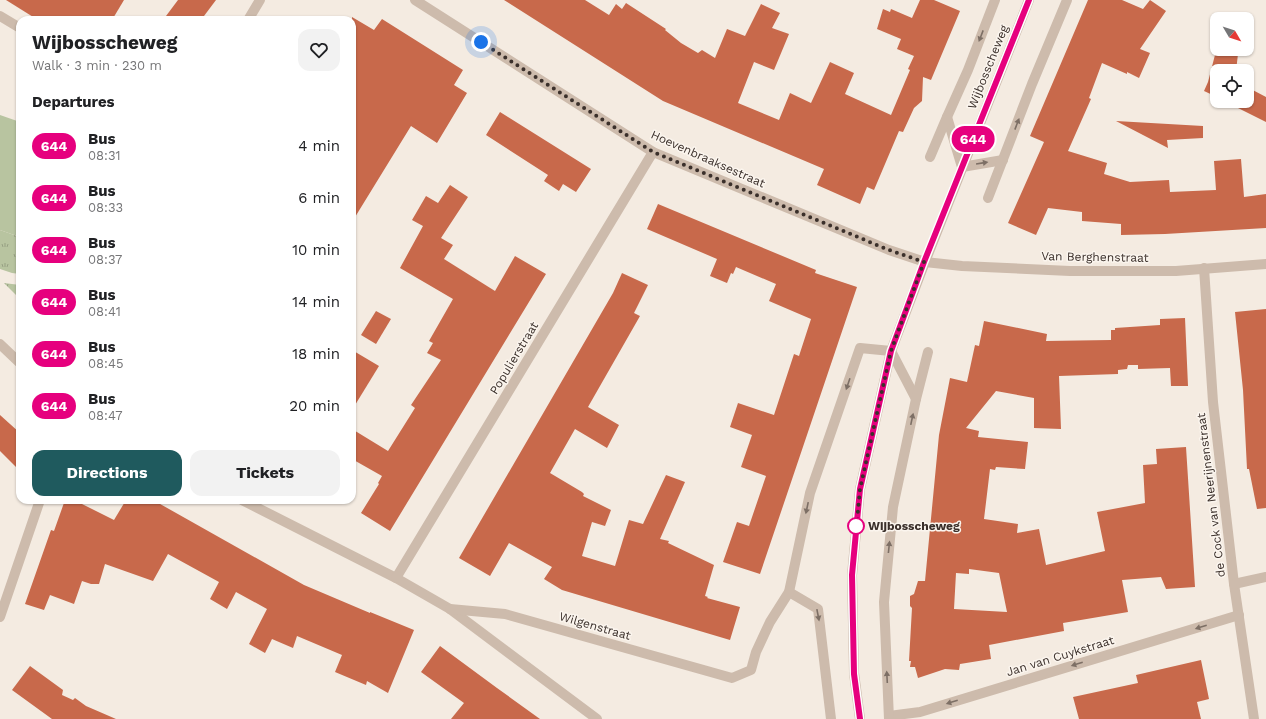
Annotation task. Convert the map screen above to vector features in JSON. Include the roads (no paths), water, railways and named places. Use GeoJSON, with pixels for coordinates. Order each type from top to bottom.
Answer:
{"type":"FeatureCollection","features":[{"type":"Feature","properties":{"kind":"street"},"geometry":{"type":"LineString","coordinates":[[250,16],[260,0]]}},
{"type":"Feature","properties":{"kind":"street","name":"Hoevenbraaksestraat"},"geometry":{"type":"LineString","coordinates":[[415,0],[653,152],[889,250],[924,262]]}},
{"type":"Feature","properties":{"kind":"street","name":"Wijbosscheweg"},"geometry":{"type":"LineString","coordinates":[[930,158],[968,70],[995,0]]}},
{"type":"Feature","properties":{"kind":"street","name":"Wijbosscheweg"},"geometry":{"type":"LineString","coordinates":[[860,719],[854,674],[852,575],[860,489],[891,351],[924,262],[1029,0]]}},
{"type":"Feature","properties":{"kind":"street"},"geometry":{"type":"LineString","coordinates":[[988,198],[1032,84],[1067,0]]}},
{"type":"Feature","properties":{"kind":"street"},"geometry":{"type":"LineString","coordinates":[[0,16],[16,26]]}},
{"type":"Feature","properties":{"kind":"street"},"geometry":{"type":"LineString","coordinates":[[947,118],[962,167],[1003,160]]}},
{"type":"Feature","properties":{"kind":"street","name":"Populierstraat"},"geometry":{"type":"LineString","coordinates":[[396,578],[653,152]]}},
{"type":"Feature","properties":{"kind":"street","name":"Van Berghenstraat"},"geometry":{"type":"LineString","coordinates":[[924,262],[962,266],[1070,271],[1176,271],[1266,264]]}},
{"type":"Feature","properties":{"kind":"street","name":"de Cock van Neerijnenstraat"},"geometry":{"type":"LineString","coordinates":[[1204,268],[1213,402],[1234,584],[1254,719]]}},
{"type":"Feature","properties":{"kind":"street"},"geometry":{"type":"LineString","coordinates":[[0,344],[16,359]]}},
{"type":"Feature","properties":{"kind":"street"},"geometry":{"type":"LineString","coordinates":[[831,719],[818,609],[789,592],[810,493],[860,348],[891,351],[916,399]]}},
{"type":"Feature","properties":{"kind":"street"},"geometry":{"type":"LineString","coordinates":[[889,717],[884,602],[893,507],[916,399],[928,352]]}},
{"type":"Feature","properties":{"kind":"street"},"geometry":{"type":"LineString","coordinates":[[0,617],[39,504]]}},
{"type":"Feature","properties":{"kind":"street","name":"Wilgenstraat"},"geometry":{"type":"LineString","coordinates":[[250,504],[396,578],[450,609],[597,719]]}},
{"type":"Feature","properties":{"kind":"street"},"geometry":{"type":"LineString","coordinates":[[1234,584],[1266,577]]}},
{"type":"Feature","properties":{"kind":"street","name":"Wilgenstraat"},"geometry":{"type":"LineString","coordinates":[[450,609],[505,614],[732,678],[751,670],[756,652],[770,622],[789,592]]}},
{"type":"Feature","properties":{"kind":"street","name":"Jan van Cuykstraat"},"geometry":{"type":"LineString","coordinates":[[889,717],[920,712],[1239,615]]}},
{"type":"Feature","properties":{"kind":"place","name":"Wijbosscheweg"},"geometry":{"type":"Point","coordinates":[856,526]}}]}
